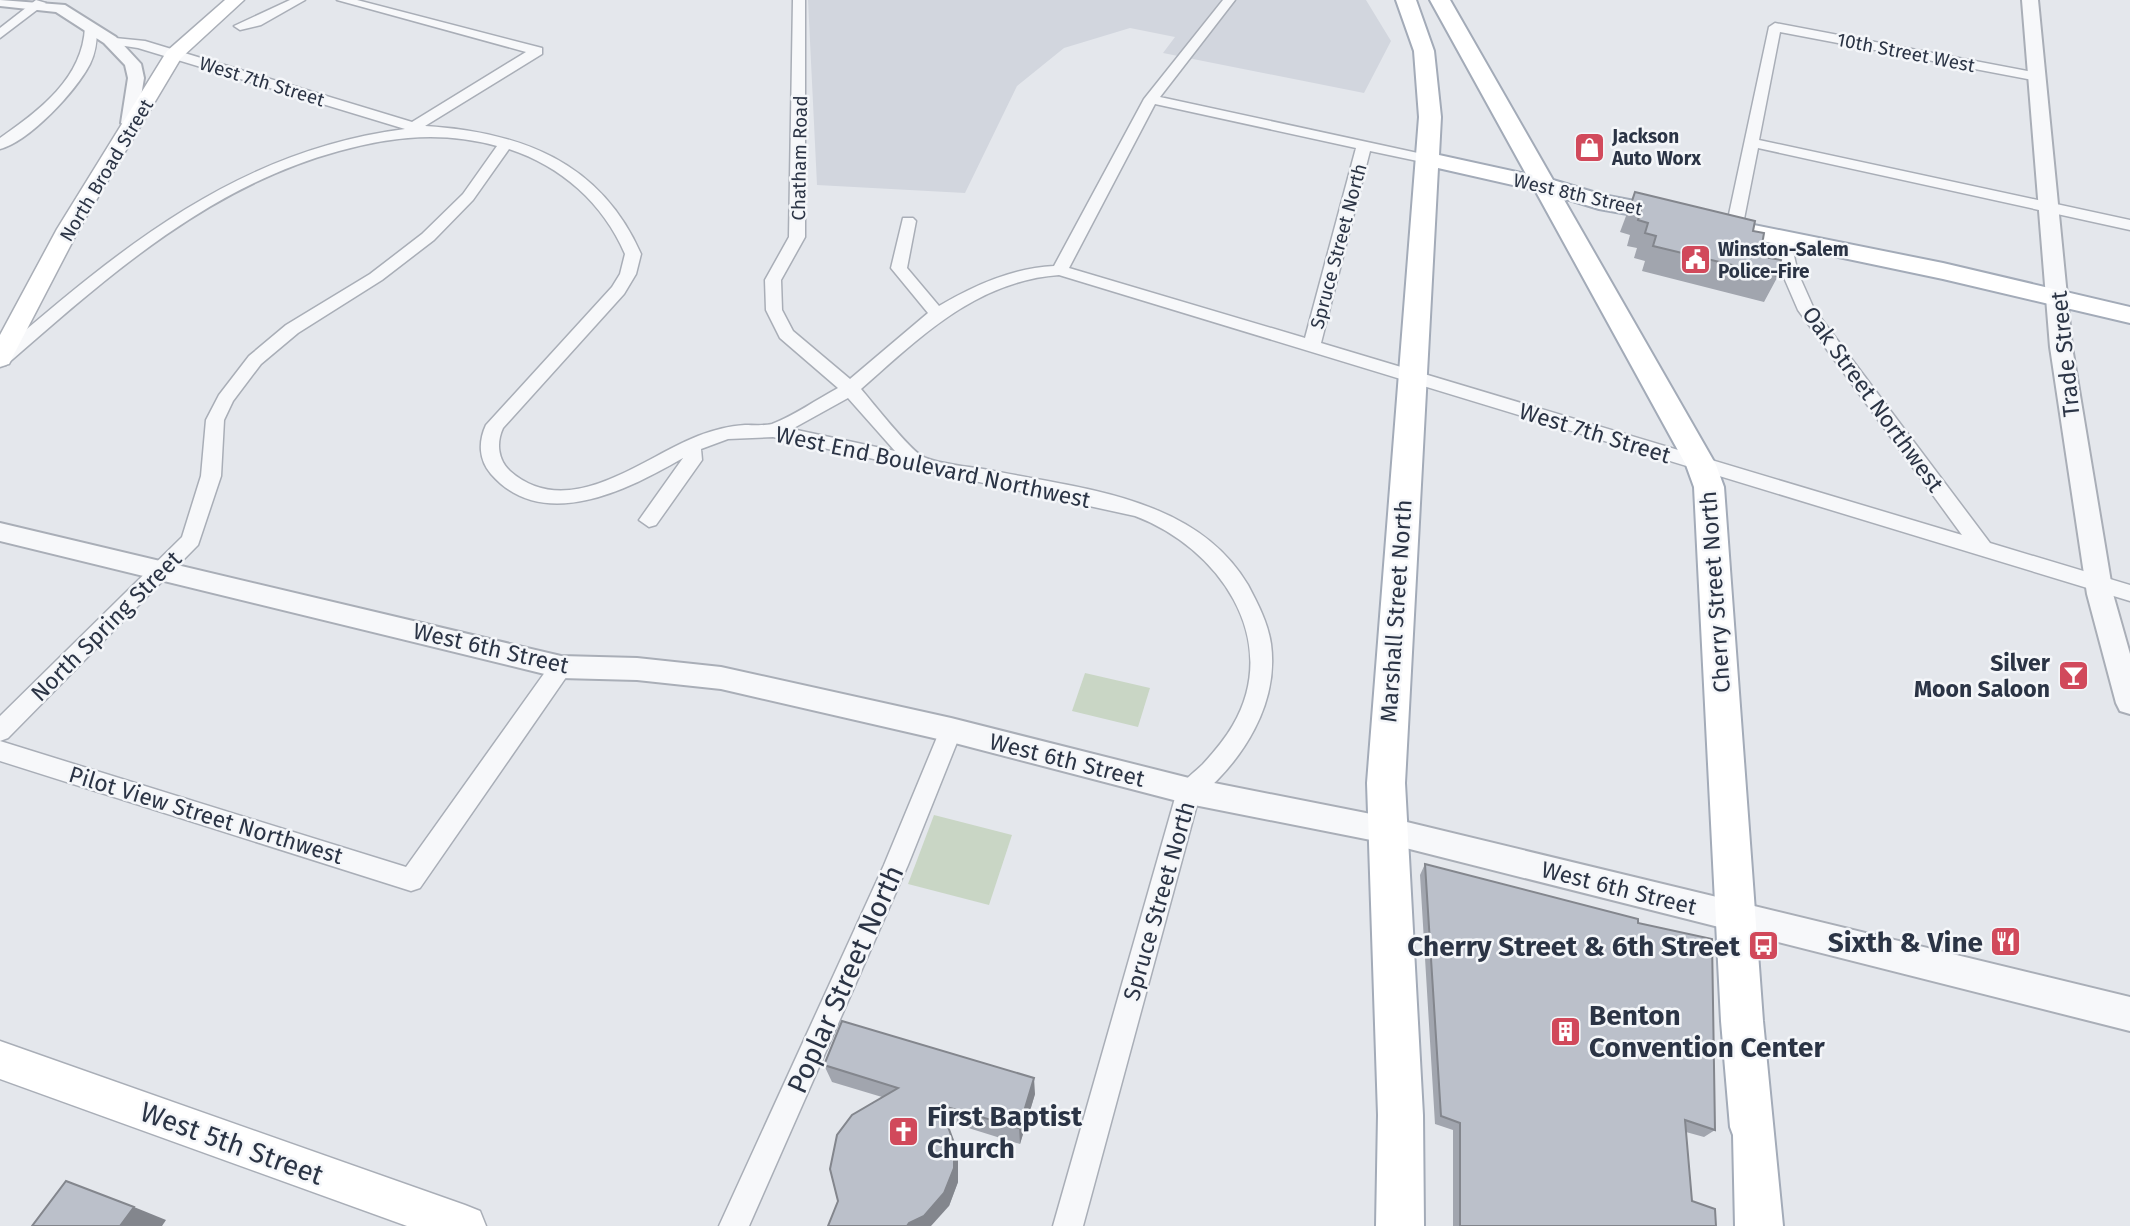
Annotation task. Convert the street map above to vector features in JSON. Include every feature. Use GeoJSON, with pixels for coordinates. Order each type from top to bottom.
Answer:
{"type":"FeatureCollection","features":[{"type":"Feature","properties":{"kind":"main road","name":"North Broad Street"},"geometry":{"type":"LineString","coordinates":[[0,360],[68,229],[130,123],[144,107],[174,55],[235,0]]}},
{"type":"Feature","properties":{"kind":"main road","name":"Marshall Street North"},"geometry":{"type":"LineString","coordinates":[[1400,1226],[1399,1040],[1386,830],[1387,747],[1430,99],[1427,66],[1406,0]]}},
{"type":"Feature","properties":{"kind":"main road","name":"Cherry Street North"},"geometry":{"type":"LineString","coordinates":[[1440,0],[1701,465],[1711,500],[1735,917],[1759,1226]]}},
{"type":"Feature","properties":{"kind":"main road","name":"West 8th Street"},"geometry":{"type":"LineString","coordinates":[[1427,159],[1736,219],[2058,293]]}},
{"type":"Feature","properties":{"kind":"main road","name":"West 8th Street"},"geometry":{"type":"LineString","coordinates":[[1543,181],[1599,202],[2058,293]]}},
{"type":"Feature","properties":{"kind":"main road"},"geometry":{"type":"LineString","coordinates":[[1565,222],[1575,211],[1599,202]]}},
{"type":"Feature","properties":{"kind":"main road"},"geometry":{"type":"LineString","coordinates":[[2058,293],[2130,305]]}},
{"type":"Feature","properties":{"kind":"main road"},"geometry":{"type":"LineString","coordinates":[[2058,293],[2130,315]]}},
{"type":"Feature","properties":{"kind":"main road","name":"West 5th Street"},"geometry":{"type":"LineString","coordinates":[[0,1060],[465,1226]]}},
{"type":"Feature","properties":{"kind":"street"},"geometry":{"type":"LineString","coordinates":[[240,26],[257,22],[299,0]]}},
{"type":"Feature","properties":{"kind":"street"},"geometry":{"type":"LineString","coordinates":[[344,0],[537,51],[420,129]]}},
{"type":"Feature","properties":{"kind":"street","name":"Chatham Road"},"geometry":{"type":"LineString","coordinates":[[799,0],[797,237],[773,280],[774,310],[779,322],[800,348],[850,390],[915,461]]}},
{"type":"Feature","properties":{"kind":"street"},"geometry":{"type":"LineString","coordinates":[[773,431],[850,390],[937,314],[1000,281],[1031,272],[1060,270],[1151,99],[1229,0]]}},
{"type":"Feature","properties":{"kind":"street","name":"Trade Street"},"geometry":{"type":"LineString","coordinates":[[2030,0],[2065,377],[2099,594],[2130,702]]}},
{"type":"Feature","properties":{"kind":"street"},"geometry":{"type":"LineString","coordinates":[[0,1],[60,8],[91,31],[110,40],[133,64],[136,78],[130,123]]}},
{"type":"Feature","properties":{"kind":"street"},"geometry":{"type":"LineString","coordinates":[[0,34],[40,4]]}},
{"type":"Feature","properties":{"kind":"street","name":"10th Street West"},"geometry":{"type":"LineString","coordinates":[[1752,143],[1775,27],[2038,77]]}},
{"type":"Feature","properties":{"kind":"street"},"geometry":{"type":"LineString","coordinates":[[0,145],[35,119],[68,86],[89,49],[91,31]]}},
{"type":"Feature","properties":{"kind":"street","name":"West 7th Street"},"geometry":{"type":"LineString","coordinates":[[110,40],[174,55],[420,129]]}},
{"type":"Feature","properties":{"kind":"street","name":"West 8th Street"},"geometry":{"type":"LineString","coordinates":[[1151,99],[1427,159]]}},
{"type":"Feature","properties":{"kind":"street","name":"West End Boulevard Northwest"},"geometry":{"type":"LineString","coordinates":[[0,360],[127,255],[206,202],[277,168],[314,154],[420,129],[506,143],[550,158],[560,165],[620,230],[633,254],[628,274],[618,290],[495,425],[490,436],[491,462],[497,471],[521,489],[567,496],[630,480],[691,446],[734,432],[773,431],[1078,496],[1171,524],[1208,551],[1242,595]]}},
{"type":"Feature","properties":{"kind":"street","name":"North Spring Street"},"geometry":{"type":"LineString","coordinates":[[0,731],[191,540],[211,476],[215,420],[239,379],[255,360],[292,329],[376,277],[428,237],[456,212],[506,143]]}},
{"type":"Feature","properties":{"kind":"street"},"geometry":{"type":"LineString","coordinates":[[1736,219],[1752,143],[2130,225]]}},
{"type":"Feature","properties":{"kind":"street","name":"Spruce Street North"},"geometry":{"type":"LineString","coordinates":[[1311,347],[1364,145]]}},
{"type":"Feature","properties":{"kind":"street"},"geometry":{"type":"LineString","coordinates":[[908,221],[899,268],[937,314]]}},
{"type":"Feature","properties":{"kind":"street","name":"Oak Street Northwest"},"geometry":{"type":"LineString","coordinates":[[1783,237],[1790,273],[1806,310],[1984,550]]}},
{"type":"Feature","properties":{"kind":"street","name":"West 7th Street"},"geometry":{"type":"LineString","coordinates":[[1060,270],[2130,593]]}},
{"type":"Feature","properties":{"kind":"street"},"geometry":{"type":"LineString","coordinates":[[649,520],[693,460],[691,446]]}},
{"type":"Feature","properties":{"kind":"street","name":"West 6th Street"},"geometry":{"type":"LineString","coordinates":[[0,532],[164,569],[562,667],[637,669],[722,678],[951,730],[1189,791],[1386,830],[2130,1014]]}},
{"type":"Feature","properties":{"kind":"street","name":"Spruce Street North"},"geometry":{"type":"LineString","coordinates":[[1068,1226],[1189,791],[1202,781],[1239,734],[1259,692],[1262,647],[1257,626],[1242,595]]}},
{"type":"Feature","properties":{"kind":"street","name":"Pilot View Street Northwest"},"geometry":{"type":"LineString","coordinates":[[0,751],[411,880],[562,667]]}},
{"type":"Feature","properties":{"kind":"street","name":"Poplar Street North"},"geometry":{"type":"LineString","coordinates":[[734,1226],[897,865],[951,730]]}},
{"type":"Feature","properties":{"kind":"shaded area"},"geometry":{"type":"Polygon","coordinates":[[[808,0],[1366,0],[1391,41],[1364,93],[1163,53],[1175,37],[1130,28],[1064,48],[1017,86],[965,193],[817,185],[808,0]]]}},
{"type":"Feature","properties":{"kind":"green space"},"geometry":{"type":"Polygon","coordinates":[[[1085,673],[1150,688],[1138,727],[1072,711],[1085,673]]]}},
{"type":"Feature","properties":{"kind":"green space"},"geometry":{"type":"Polygon","coordinates":[[[934,815],[1012,835],[989,905],[908,884],[934,815]]]}},
{"type":"Feature","properties":{"kind":"building"},"geometry":{"type":"Polygon","coordinates":[[[1635,192],[1755,221],[1753,231],[1764,233],[1762,245],[1771,247],[1769,258],[1781,260],[1778,276],[1653,246],[1656,236],[1645,233],[1648,223],[1638,220],[1641,210],[1630,207],[1635,192]]]}},
{"type":"Feature","properties":{"kind":"building","name":"Benton Convention Center"},"geometry":{"type":"Polygon","coordinates":[[[1425,864],[1638,919],[1638,923],[1712,939],[1715,1130],[1685,1120],[1692,1201],[1715,1209],[1716,1226],[1460,1226],[1460,1123],[1441,1116],[1425,864]]]}},
{"type":"Feature","properties":{"kind":"building","name":"First Baptist Church"},"geometry":{"type":"Polygon","coordinates":[[[842,1021],[1034,1078],[1019,1128],[940,1105],[954,1143],[954,1168],[944,1193],[924,1216],[907,1226],[828,1226],[838,1201],[830,1169],[837,1135],[852,1115],[898,1088],[824,1065],[842,1021]]]}},
{"type":"Feature","properties":{"kind":"building"},"geometry":{"type":"Polygon","coordinates":[[[66,1181],[134,1207],[120,1226],[32,1226],[66,1181]]]}},
{"type":"Feature","properties":{"kind":"place","name":"Jackson Auto Worx"},"geometry":{"type":"Point","coordinates":[1589,147]}},
{"type":"Feature","properties":{"kind":"place","name":"Winston-Salem Police-Fire"},"geometry":{"type":"Point","coordinates":[1695,260]}},
{"type":"Feature","properties":{"kind":"place","name":"Silver Moon Saloon"},"geometry":{"type":"Point","coordinates":[2073,676]}},
{"type":"Feature","properties":{"kind":"place","name":"Sixth & Vine"},"geometry":{"type":"Point","coordinates":[2006,942]}},
{"type":"Feature","properties":{"kind":"place","name":"Cherry Street & 6th Street"},"geometry":{"type":"Point","coordinates":[1763,946]}},
{"type":"Feature","properties":{"kind":"place","name":"Benton Convention Center"},"geometry":{"type":"Point","coordinates":[1566,1031]}},
{"type":"Feature","properties":{"kind":"place","name":"First Baptist Church"},"geometry":{"type":"Point","coordinates":[904,1132]}}]}
